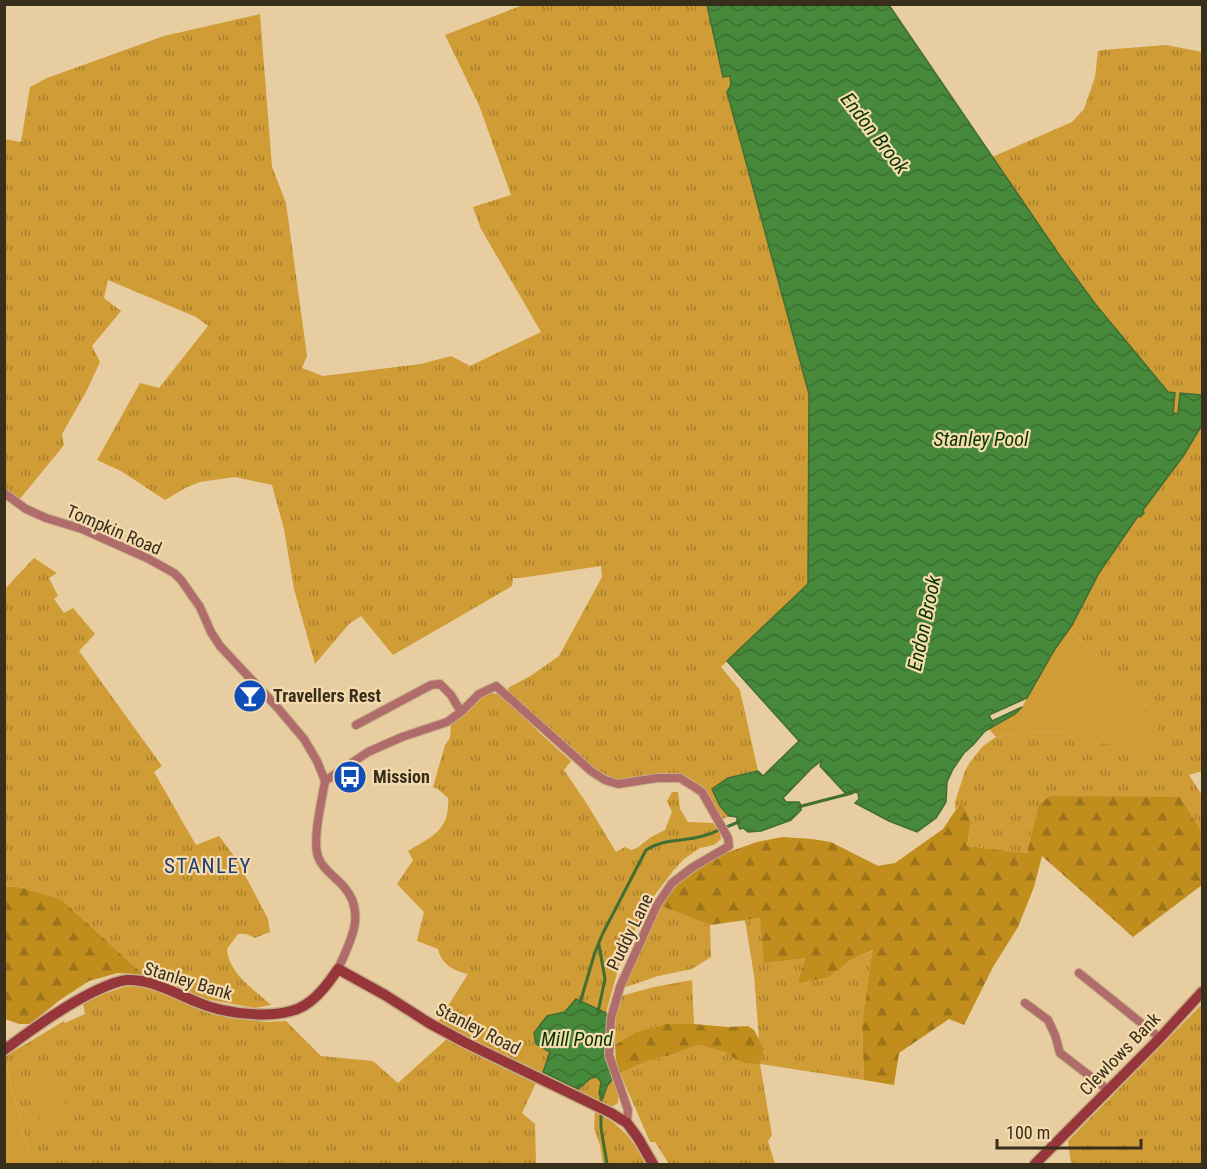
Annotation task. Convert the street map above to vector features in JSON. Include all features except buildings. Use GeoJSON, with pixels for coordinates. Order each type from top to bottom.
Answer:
{"type":"FeatureCollection","features":[{"type":"Feature","properties":{"kind":"street","name":"Tompkin Road"},"geometry":{"type":"LineString","coordinates":[[4,493],[36,514],[82,529],[147,558],[174,573],[200,607],[220,646],[304,739],[325,781]]}},
{"type":"Feature","properties":{"kind":"street"},"geometry":{"type":"LineString","coordinates":[[356,725],[431,685],[440,684],[451,695],[461,712]]}},
{"type":"Feature","properties":{"kind":"street","name":"Puddy Lane"},"geometry":{"type":"LineString","coordinates":[[325,781],[368,752],[402,737],[447,722],[479,694],[496,686],[591,771],[605,780],[618,784],[657,778],[680,778],[702,792],[726,834],[729,846],[693,867],[672,884],[657,905],[620,987],[611,1018],[609,1055],[628,1110],[627,1123]]}},
{"type":"Feature","properties":{"kind":"street","name":"Stanley Bank"},"geometry":{"type":"LineString","coordinates":[[4,1050],[43,1021],[77,1000],[128,980],[159,986],[217,1009],[253,1014],[274,1014],[307,1004],[333,978],[353,934],[356,917],[353,902],[345,887],[324,868],[316,847],[325,781]]}},
{"type":"Feature","properties":{"kind":"street","name":"Stanley Road"},"geometry":{"type":"LineString","coordinates":[[338,969],[466,1043],[611,1113],[627,1123],[653,1164]]}},
{"type":"Feature","properties":{"kind":"street"},"geometry":{"type":"LineString","coordinates":[[1079,973],[1160,1038]]}},
{"type":"Feature","properties":{"kind":"street","name":"Clewlows Bank"},"geometry":{"type":"LineString","coordinates":[[1035,1164],[1203,992]]}},
{"type":"Feature","properties":{"kind":"street"},"geometry":{"type":"LineString","coordinates":[[1025,1003],[1048,1020],[1060,1053],[1108,1090]]}},
{"type":"Feature","properties":{"kind":"green space"},"geometry":{"type":"Polygon","coordinates":[[[523,5],[707,5],[723,77],[730,75],[732,84],[727,92],[809,394],[808,585],[721,667],[740,690],[758,771],[728,778],[720,806],[729,816],[721,820],[707,795],[694,781],[678,775],[617,781],[603,776],[588,766],[511,696],[508,688],[559,656],[602,577],[601,566],[513,578],[512,586],[393,655],[361,616],[349,624],[315,664],[294,589],[284,529],[272,485],[235,477],[200,482],[165,500],[121,471],[97,460],[140,383],[159,388],[208,326],[196,317],[108,280],[104,298],[121,311],[92,346],[100,362],[62,434],[64,445],[19,500],[5,488],[4,139],[21,142],[30,87],[47,78],[164,36],[260,14],[272,167],[286,203],[307,356],[302,368],[323,376],[421,364],[451,356],[470,366],[541,332],[481,229],[473,207],[511,195],[479,105],[445,35],[523,5]]]}},
{"type":"Feature","properties":{"kind":"green space"},"geometry":{"type":"Polygon","coordinates":[[[1166,45],[1202,52],[1202,395],[1180,393],[1178,415],[1173,414],[1175,393],[1168,392],[1096,305],[992,157],[1072,122],[1084,109],[1095,77],[1098,51],[1166,45]]]}},
{"type":"Feature","properties":{"kind":"green space"},"geometry":{"type":"Polygon","coordinates":[[[1202,425],[1202,771],[1189,775],[1202,795],[1202,832],[1180,797],[1038,806],[1027,853],[967,846],[971,822],[960,803],[955,810],[955,802],[965,771],[983,746],[996,737],[1021,733],[1072,732],[1099,743],[1126,684],[1069,629],[1111,553],[1202,425]]]}},
{"type":"Feature","properties":{"kind":"green space"},"geometry":{"type":"Polygon","coordinates":[[[34,558],[57,573],[49,578],[58,596],[54,599],[64,613],[73,608],[95,634],[79,651],[162,766],[154,772],[196,845],[219,836],[237,860],[268,919],[270,932],[255,938],[246,934],[238,934],[227,949],[229,958],[243,980],[271,1005],[255,1008],[195,997],[173,984],[144,975],[61,899],[19,887],[5,886],[4,590],[34,558]]]}},
{"type":"Feature","properties":{"kind":"green space"},"geometry":{"type":"Polygon","coordinates":[[[1069,629],[1126,684],[1173,752],[1099,743],[1072,732],[1021,733],[996,737],[989,729],[1015,714],[1022,707],[1069,629]]]}},
{"type":"Feature","properties":{"kind":"green space"},"geometry":{"type":"Polygon","coordinates":[[[489,693],[498,694],[571,761],[564,770],[616,852],[625,847],[631,850],[637,848],[665,830],[672,812],[667,801],[672,792],[678,792],[680,809],[688,822],[713,823],[720,832],[721,839],[714,845],[700,848],[684,859],[645,908],[620,962],[606,1013],[576,999],[565,1012],[547,1016],[536,1044],[591,1078],[598,1077],[601,1082],[599,1094],[603,1097],[614,1077],[618,1103],[613,1106],[604,1105],[438,1022],[468,974],[449,966],[442,959],[438,949],[417,941],[424,912],[397,884],[413,860],[408,851],[438,831],[446,818],[448,798],[433,787],[445,745],[450,738],[451,725],[489,693]]]}},
{"type":"Feature","properties":{"kind":"green space"},"geometry":{"type":"Polygon","coordinates":[[[1050,796],[1180,797],[1202,832],[1202,885],[1133,937],[1042,856],[1034,887],[1018,927],[993,967],[964,1025],[949,1019],[899,1053],[894,1085],[864,1080],[862,1025],[873,950],[851,960],[829,977],[797,984],[805,958],[764,963],[760,918],[710,925],[661,906],[677,885],[720,855],[757,842],[782,837],[831,842],[878,866],[895,863],[943,829],[961,802],[971,822],[967,846],[1027,853],[1038,806],[1050,796]]]}},
{"type":"Feature","properties":{"kind":"green space"},"geometry":{"type":"Polygon","coordinates":[[[4,886],[19,887],[61,899],[144,975],[118,973],[89,981],[30,1024],[19,1024],[5,1019],[4,886]]]}},
{"type":"Feature","properties":{"kind":"green space"},"geometry":{"type":"Polygon","coordinates":[[[661,906],[710,925],[711,957],[692,969],[658,976],[623,988],[661,906]]]}},
{"type":"Feature","properties":{"kind":"green space"},"geometry":{"type":"Polygon","coordinates":[[[760,918],[805,958],[797,984],[829,977],[851,960],[874,950],[862,1025],[864,1080],[760,1064],[772,1135],[768,1141],[775,1164],[669,1164],[655,1142],[650,1142],[620,1073],[648,1061],[698,1045],[725,1052],[733,1058],[764,1048],[759,1039],[754,975],[745,920],[760,918]]]}},
{"type":"Feature","properties":{"kind":"green space"},"geometry":{"type":"Polygon","coordinates":[[[692,980],[694,1024],[665,1024],[635,1032],[615,1045],[616,1015],[621,996],[692,980]]]}},
{"type":"Feature","properties":{"kind":"green space"},"geometry":{"type":"Polygon","coordinates":[[[131,985],[165,992],[192,1006],[225,1016],[266,1022],[286,1021],[321,1056],[373,1061],[398,1083],[449,1037],[536,1083],[522,1113],[535,1124],[536,1164],[32,1164],[4,1057],[64,1021],[65,1023],[85,1014],[83,1004],[100,995],[131,985]]]}},
{"type":"Feature","properties":{"kind":"green space"},"geometry":{"type":"Polygon","coordinates":[[[1202,1004],[1202,1164],[1071,1164],[1068,1141],[1202,1004]]]}},
{"type":"Feature","properties":{"kind":"green space"},"geometry":{"type":"Polygon","coordinates":[[[665,1024],[748,1026],[754,1030],[764,1048],[760,1064],[746,1063],[725,1052],[698,1045],[648,1061],[620,1073],[616,1063],[615,1045],[635,1032],[665,1024]]]}},
{"type":"Feature","properties":{"kind":"green space"},"geometry":{"type":"Polygon","coordinates":[[[6,1065],[32,1164],[5,1164],[6,1065]]]}},
{"type":"Feature","properties":{"kind":"green space"},"geometry":{"type":"Polygon","coordinates":[[[52,1071],[73,1124],[46,1135],[25,1082],[52,1071]]]}},
{"type":"Feature","properties":{"kind":"green space"},"geometry":{"type":"Polygon","coordinates":[[[595,1111],[625,1133],[646,1164],[603,1164],[600,1145],[594,1129],[595,1111]]]}},
{"type":"Feature","properties":{"kind":"water","name":"Stanley Pool"},"geometry":{"type":"Polygon","coordinates":[[[707,5],[889,5],[1060,256],[1096,305],[1168,392],[1175,393],[1173,413],[1178,414],[1180,393],[1202,395],[1202,425],[1184,455],[1143,510],[1144,513],[1138,516],[1099,573],[1072,625],[1055,649],[1027,698],[989,715],[992,721],[1022,707],[1015,714],[985,731],[964,753],[947,782],[946,802],[936,818],[917,832],[889,821],[855,803],[859,799],[858,793],[853,791],[847,795],[820,766],[822,760],[783,798],[786,802],[799,802],[801,810],[791,820],[761,831],[748,832],[743,828],[740,829],[737,817],[729,816],[720,806],[712,789],[728,778],[758,771],[763,776],[799,741],[727,661],[808,584],[809,394],[727,92],[731,84],[730,76],[723,77],[707,5]]]}},
{"type":"Feature","properties":{"kind":"water","name":"Mill Pond"},"geometry":{"type":"Polygon","coordinates":[[[576,999],[606,1013],[614,1077],[607,1086],[603,1098],[599,1094],[601,1082],[597,1077],[591,1078],[578,1089],[543,1072],[550,1052],[536,1044],[534,1033],[547,1016],[565,1012],[576,999]]]}},
{"type":"Feature","properties":{"kind":"waterway","name":"Endon Brook"},"geometry":{"type":"LineString","coordinates":[[798,807],[858,790]]}},
{"type":"Feature","properties":{"kind":"waterway","name":"Endon Brook"},"geometry":{"type":"LineString","coordinates":[[580,1003],[603,933],[646,850],[667,842],[708,835],[739,822]]}},
{"type":"Feature","properties":{"kind":"waterway"},"geometry":{"type":"LineString","coordinates":[[598,1012],[605,979],[599,945]]}},
{"type":"Feature","properties":{"kind":"waterway","name":"Endon Brook"},"geometry":{"type":"LineString","coordinates":[[601,1092],[601,1128],[607,1164]]}},
{"type":"Feature","properties":{"kind":"place","name":"Travellers Rest"},"geometry":{"type":"Point","coordinates":[250,696]}},
{"type":"Feature","properties":{"kind":"place","name":"Mission"},"geometry":{"type":"Point","coordinates":[350,777]}},
{"type":"Feature","properties":{"kind":"district","name":"STANLEY"},"geometry":{"type":"Point","coordinates":[208,866]}}]}
